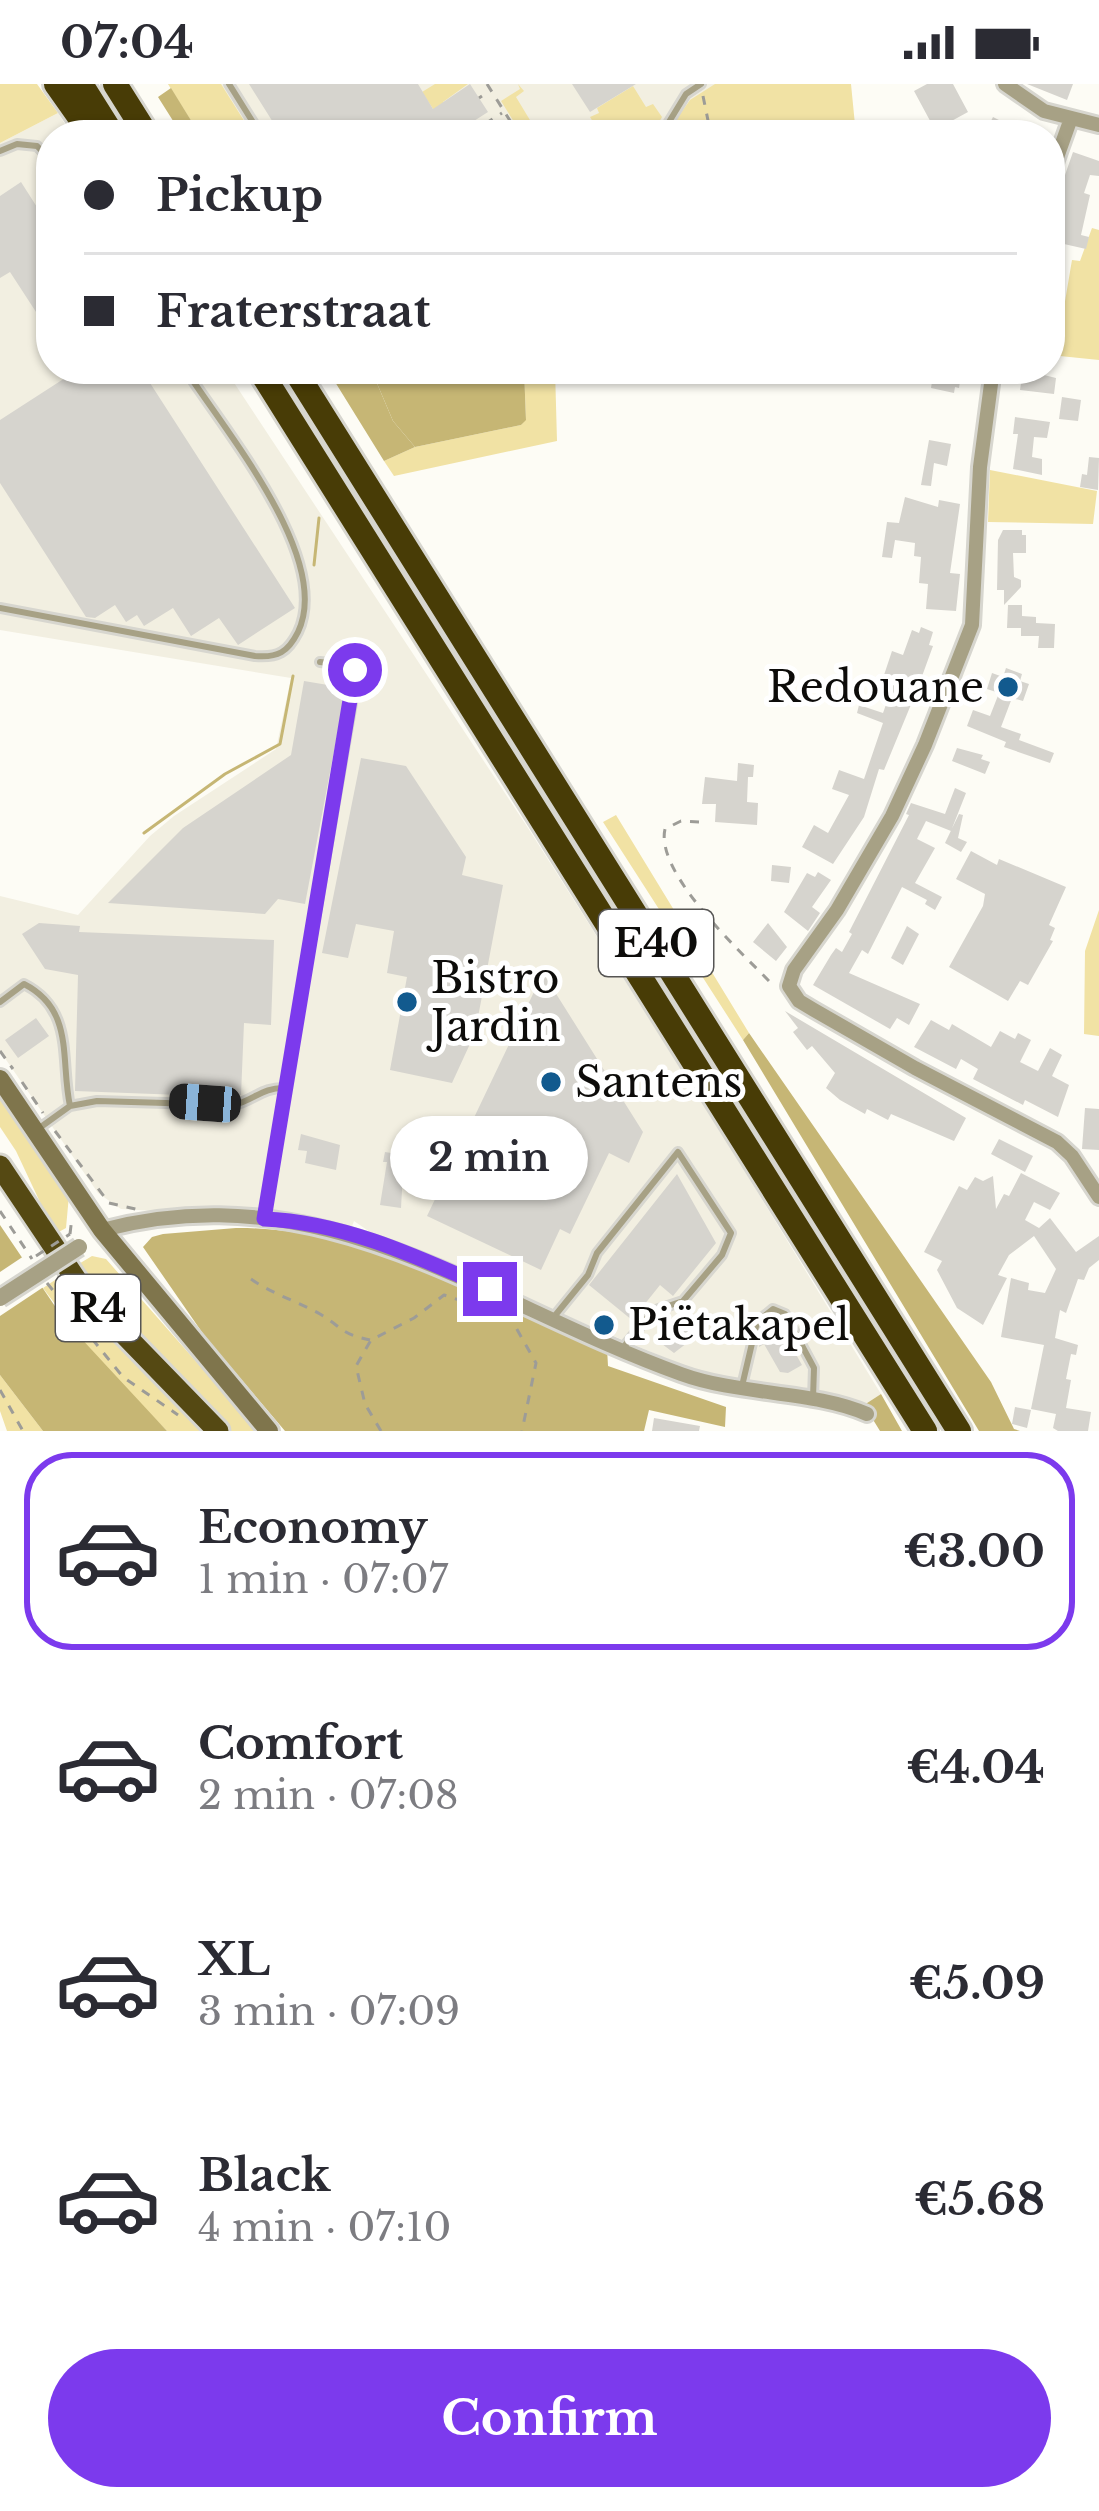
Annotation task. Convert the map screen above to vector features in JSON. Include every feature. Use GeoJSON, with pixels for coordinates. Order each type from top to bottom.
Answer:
{"type":"FeatureCollection","features":[{"type":"Feature","properties":{"kind":"highway"},"geometry":{"type":"LineString","coordinates":[[56,84],[81,120]]}},
{"type":"Feature","properties":{"kind":"highway"},"geometry":{"type":"LineString","coordinates":[[81,84],[103,120]]}},
{"type":"Feature","properties":{"kind":"highway"},"geometry":{"type":"LineString","coordinates":[[115,84],[138,120]]}},
{"type":"Feature","properties":{"kind":"highway","name":"E40"},"geometry":{"type":"LineString","coordinates":[[269,384],[925,1431]]}},
{"type":"Feature","properties":{"kind":"highway","name":"E40"},"geometry":{"type":"LineString","coordinates":[[304,384],[959,1431]]}},
{"type":"Feature","properties":{"kind":"highway","name":"R4"},"geometry":{"type":"LineString","coordinates":[[0,1166],[87,1296],[218,1431]]}},
{"type":"Feature","properties":{"kind":"main road"},"geometry":{"type":"LineString","coordinates":[[0,1079],[42,1126],[102,1230],[269,1431]]}},
{"type":"Feature","properties":{"kind":"street"},"geometry":{"type":"LineString","coordinates":[[1005,84],[1044,111],[1099,125]]}},
{"type":"Feature","properties":{"kind":"street"},"geometry":{"type":"LineString","coordinates":[[1065,135],[1070,121]]}},
{"type":"Feature","properties":{"kind":"street"},"geometry":{"type":"LineString","coordinates":[[991,384],[980,467],[972,625],[926,745],[892,816],[788,986],[799,1001],[915,1069],[1057,1142],[1099,1197]]}},
{"type":"Feature","properties":{"kind":"street"},"geometry":{"type":"LineString","coordinates":[[102,1230],[190,1217],[307,1223],[373,1240],[684,1375],[867,1414]]}},
{"type":"Feature","properties":{"kind":"street"},"geometry":{"type":"LineString","coordinates":[[0,1298],[79,1247]]}},
{"type":"Feature","properties":{"kind":"lane"},"geometry":{"type":"LineString","coordinates":[[229,84],[252,120]]}},
{"type":"Feature","properties":{"kind":"lane"},"geometry":{"type":"LineString","coordinates":[[670,120],[686,94],[701,84]]}},
{"type":"Feature","properties":{"kind":"lane"},"geometry":{"type":"LineString","coordinates":[[0,151],[17,144],[36,146]]}},
{"type":"Feature","properties":{"kind":"lane"},"geometry":{"type":"LineString","coordinates":[[0,608],[255,656],[273,658],[291,647],[307,602],[290,531],[195,384]]}},
{"type":"Feature","properties":{"kind":"lane"},"geometry":{"type":"LineString","coordinates":[[264,1219],[356,680],[355,670],[347,665],[320,662]]}},
{"type":"Feature","properties":{"kind":"lane"},"geometry":{"type":"LineString","coordinates":[[0,1002],[24,984],[36,990],[52,1011],[64,1029],[70,1106]]}},
{"type":"Feature","properties":{"kind":"lane"},"geometry":{"type":"LineString","coordinates":[[42,1126],[70,1106],[97,1101],[234,1105],[260,1091],[285,1088]]}},
{"type":"Feature","properties":{"kind":"lane"},"geometry":{"type":"LineString","coordinates":[[553,1318],[588,1274],[597,1253],[678,1152],[730,1233],[722,1255],[683,1300],[652,1311],[622,1349]]}},
{"type":"Feature","properties":{"kind":"lane"},"geometry":{"type":"LineString","coordinates":[[741,1389],[757,1322],[773,1310],[784,1314],[814,1368],[813,1402]]}},
{"type":"Feature","properties":{"kind":"path"},"geometry":{"type":"LineString","coordinates":[[487,84],[510,120]]}},
{"type":"Feature","properties":{"kind":"path"},"geometry":{"type":"LineString","coordinates":[[701,84],[708,120]]}},
{"type":"Feature","properties":{"kind":"path"},"geometry":{"type":"LineString","coordinates":[[491,120],[504,112]]}},
{"type":"Feature","properties":{"kind":"path"},"geometry":{"type":"LineString","coordinates":[[698,822],[682,821],[664,830],[662,842],[675,874],[769,981],[788,986]]}},
{"type":"Feature","properties":{"kind":"path"},"geometry":{"type":"LineString","coordinates":[[0,1051],[42,1126],[98,1193],[121,1209],[139,1210]]}},
{"type":"Feature","properties":{"kind":"path"},"geometry":{"type":"LineString","coordinates":[[0,1211],[85,1334],[123,1377],[182,1417]]}},
{"type":"Feature","properties":{"kind":"path"},"geometry":{"type":"LineString","coordinates":[[250,1279],[320,1314],[344,1334],[371,1340]]}},
{"type":"Feature","properties":{"kind":"path"},"geometry":{"type":"LineString","coordinates":[[381,1431],[365,1404],[356,1366],[371,1340],[414,1318],[444,1295],[511,1317],[536,1363],[522,1431]]}},
{"type":"Feature","properties":{"kind":"path"},"geometry":{"type":"LineString","coordinates":[[0,1390],[23,1431]]}},
{"type":"Feature","properties":{"kind":"shaded area"},"geometry":{"type":"Polygon","coordinates":[[[0,84],[37,84],[58,113],[36,120],[36,124],[0,143],[0,84]]]}},
{"type":"Feature","properties":{"kind":"shaded area"},"geometry":{"type":"Polygon","coordinates":[[[168,84],[754,84],[695,120],[191,120],[168,84]]]}},
{"type":"Feature","properties":{"kind":"shaded area"},"geometry":{"type":"Polygon","coordinates":[[[168,84],[221,84],[244,120],[191,120],[168,84]]]}},
{"type":"Feature","properties":{"kind":"shaded area"},"geometry":{"type":"Polygon","coordinates":[[[435,84],[468,84],[443,102],[447,108],[437,115],[422,92],[435,84]]]}},
{"type":"Feature","properties":{"kind":"shaded area"},"geometry":{"type":"Polygon","coordinates":[[[518,84],[524,91],[516,97],[530,120],[513,120],[501,101],[520,89],[518,84]]]}},
{"type":"Feature","properties":{"kind":"shaded area"},"geometry":{"type":"Polygon","coordinates":[[[715,84],[851,84],[855,120],[676,120],[690,100],[715,84]]]}},
{"type":"Feature","properties":{"kind":"shaded area"},"geometry":{"type":"Polygon","coordinates":[[[633,86],[646,107],[653,104],[662,117],[592,120],[599,113],[597,108],[633,86]]]}},
{"type":"Feature","properties":{"kind":"shaded area"},"geometry":{"type":"Polygon","coordinates":[[[171,88],[191,120],[173,120],[158,97],[171,88]]]}},
{"type":"Feature","properties":{"kind":"shaded area"},"geometry":{"type":"Polygon","coordinates":[[[36,124],[36,384],[235,384],[528,828],[881,1394],[864,1405],[691,1369],[370,1232],[354,1221],[351,1229],[280,1218],[121,1209],[98,1193],[0,1051],[0,896],[78,915],[150,836],[276,749],[291,678],[0,630],[0,143],[36,124]]]}},
{"type":"Feature","properties":{"kind":"shaded area"},"geometry":{"type":"Polygon","coordinates":[[[1092,228],[1099,230],[1099,360],[1065,357],[1065,301],[1072,260],[1080,261],[1092,228]]]}},
{"type":"Feature","properties":{"kind":"shaded area"},"geometry":{"type":"Polygon","coordinates":[[[336,384],[377,384],[393,421],[415,447],[384,461],[336,384]]]}},
{"type":"Feature","properties":{"kind":"shaded area"},"geometry":{"type":"Polygon","coordinates":[[[377,384],[525,384],[526,420],[521,425],[415,447],[393,421],[377,384]]]}},
{"type":"Feature","properties":{"kind":"shaded area"},"geometry":{"type":"Polygon","coordinates":[[[525,384],[555,384],[557,441],[394,476],[384,461],[415,447],[521,425],[526,419],[525,384]]]}},
{"type":"Feature","properties":{"kind":"shaded area"},"geometry":{"type":"Polygon","coordinates":[[[990,470],[1097,491],[1093,524],[988,522],[990,470]]]}},
{"type":"Feature","properties":{"kind":"shaded area"},"geometry":{"type":"Polygon","coordinates":[[[616,815],[749,1033],[743,1040],[603,822],[616,815]]]}},
{"type":"Feature","properties":{"kind":"shaded area"},"geometry":{"type":"Polygon","coordinates":[[[1099,910],[1099,1036],[1084,1034],[1085,951],[1099,910]]]}},
{"type":"Feature","properties":{"kind":"shaded area"},"geometry":{"type":"Polygon","coordinates":[[[749,1033],[991,1382],[1014,1429],[1020,1431],[979,1431],[743,1040],[749,1033]]]}},
{"type":"Feature","properties":{"kind":"shaded area"},"geometry":{"type":"Polygon","coordinates":[[[0,1092],[69,1195],[66,1228],[55,1234],[0,1127],[0,1092]]]}},
{"type":"Feature","properties":{"kind":"shaded area"},"geometry":{"type":"Polygon","coordinates":[[[0,1225],[65,1321],[167,1431],[43,1431],[0,1375],[0,1225]]]}},
{"type":"Feature","properties":{"kind":"shaded area"},"geometry":{"type":"Polygon","coordinates":[[[236,1228],[331,1239],[473,1288],[607,1348],[608,1366],[726,1407],[725,1427],[649,1410],[644,1431],[285,1431],[206,1338],[143,1247],[163,1234],[236,1228]]]}},
{"type":"Feature","properties":{"kind":"shaded area"},"geometry":{"type":"Polygon","coordinates":[[[92,1256],[106,1259],[257,1431],[229,1431],[114,1313],[77,1265],[92,1256]]]}},
{"type":"Feature","properties":{"kind":"shaded area"},"geometry":{"type":"Polygon","coordinates":[[[61,1276],[117,1344],[204,1431],[167,1431],[95,1357],[43,1288],[61,1276]]]}},
{"type":"Feature","properties":{"kind":"shaded area"},"geometry":{"type":"Polygon","coordinates":[[[0,1375],[43,1431],[7,1431],[0,1411],[0,1375]]]}},
{"type":"Feature","properties":{"kind":"shaded area"},"geometry":{"type":"Polygon","coordinates":[[[881,1394],[902,1431],[880,1431],[864,1405],[881,1394]]]}},
{"type":"Feature","properties":{"kind":"pier"},"geometry":{"type":"Polygon","coordinates":[[[27,1254],[48,1284],[0,1316],[0,1272],[27,1254]]]}},
{"type":"Feature","properties":{"kind":"building"},"geometry":{"type":"Polygon","coordinates":[[[249,84],[418,84],[433,109],[470,84],[488,112],[475,120],[272,120],[249,84]]]}},
{"type":"Feature","properties":{"kind":"building"},"geometry":{"type":"Polygon","coordinates":[[[572,84],[636,84],[590,112],[572,84]]]}},
{"type":"Feature","properties":{"kind":"building"},"geometry":{"type":"Polygon","coordinates":[[[927,84],[953,84],[968,112],[953,120],[930,120],[914,91],[927,84]]]}},
{"type":"Feature","properties":{"kind":"building"},"geometry":{"type":"Polygon","coordinates":[[[1027,84],[1073,84],[1067,100],[1027,84]]]}},
{"type":"Feature","properties":{"kind":"building"},"geometry":{"type":"Polygon","coordinates":[[[1073,152],[1099,161],[1099,176],[1090,175],[1084,193],[1090,195],[1081,235],[1089,237],[1086,249],[1065,244],[1065,175],[1073,152]]]}},
{"type":"Feature","properties":{"kind":"building"},"geometry":{"type":"Polygon","coordinates":[[[21,182],[36,206],[36,312],[10,272],[0,278],[0,196],[21,182]]]}},
{"type":"Feature","properties":{"kind":"building"},"geometry":{"type":"Polygon","coordinates":[[[56,384],[151,384],[295,608],[238,645],[219,618],[191,636],[173,608],[144,626],[137,615],[126,622],[115,605],[95,618],[86,617],[0,483],[0,420],[56,384]]]}},
{"type":"Feature","properties":{"kind":"building"},"geometry":{"type":"Polygon","coordinates":[[[932,384],[960,384],[954,393],[931,388],[932,384]]]}},
{"type":"Feature","properties":{"kind":"building"},"geometry":{"type":"Polygon","coordinates":[[[1021,384],[1055,384],[1054,394],[1020,390],[1021,384]]]}},
{"type":"Feature","properties":{"kind":"building"},"geometry":{"type":"Polygon","coordinates":[[[1062,397],[1081,400],[1078,421],[1059,419],[1062,397]]]}},
{"type":"Feature","properties":{"kind":"building"},"geometry":{"type":"Polygon","coordinates":[[[1015,417],[1050,422],[1047,438],[1034,437],[1032,457],[1042,459],[1042,475],[1013,469],[1018,434],[1013,434],[1015,417]]]}},
{"type":"Feature","properties":{"kind":"building"},"geometry":{"type":"Polygon","coordinates":[[[929,440],[951,444],[947,466],[934,463],[931,486],[921,485],[929,440]]]}},
{"type":"Feature","properties":{"kind":"building"},"geometry":{"type":"Polygon","coordinates":[[[1089,457],[1099,458],[1098,490],[1080,487],[1089,457]]]}},
{"type":"Feature","properties":{"kind":"building"},"geometry":{"type":"Polygon","coordinates":[[[905,497],[938,507],[939,500],[960,504],[950,573],[960,574],[956,611],[926,609],[928,584],[919,583],[921,557],[914,556],[915,543],[895,540],[892,558],[882,557],[887,522],[899,523],[905,497]]]}},
{"type":"Feature","properties":{"kind":"building"},"geometry":{"type":"Polygon","coordinates":[[[1003,530],[1022,530],[1026,535],[1026,553],[1013,553],[1014,577],[1021,580],[1021,587],[1004,605],[1004,590],[997,590],[998,540],[1003,530]]]}},
{"type":"Feature","properties":{"kind":"building"},"geometry":{"type":"Polygon","coordinates":[[[1008,605],[1022,605],[1022,616],[1036,617],[1036,623],[1055,624],[1054,648],[1038,648],[1039,636],[1021,636],[1021,628],[1007,628],[1008,605]]]}},
{"type":"Feature","properties":{"kind":"building"},"geometry":{"type":"Polygon","coordinates":[[[921,627],[933,632],[929,645],[933,646],[917,690],[884,770],[879,769],[864,817],[833,864],[802,847],[814,825],[828,833],[849,795],[832,789],[839,770],[864,779],[883,723],[857,713],[859,705],[883,713],[894,682],[883,678],[892,651],[903,655],[912,630],[919,633],[921,627]]]}},
{"type":"Feature","properties":{"kind":"building"},"geometry":{"type":"Polygon","coordinates":[[[1006,668],[1022,674],[1020,681],[1029,684],[1023,701],[1012,698],[1001,727],[1021,734],[1019,740],[1054,753],[1050,763],[1004,747],[1006,742],[967,726],[973,710],[990,716],[999,693],[987,689],[992,673],[1003,677],[1006,668]]]}},
{"type":"Feature","properties":{"kind":"building"},"geometry":{"type":"Polygon","coordinates":[[[304,681],[346,688],[305,904],[278,899],[265,914],[108,903],[183,828],[291,755],[304,681]]]}},
{"type":"Feature","properties":{"kind":"building"},"geometry":{"type":"Polygon","coordinates":[[[957,748],[983,755],[981,759],[990,762],[985,774],[952,761],[957,748]]]}},
{"type":"Feature","properties":{"kind":"building"},"geometry":{"type":"Polygon","coordinates":[[[361,758],[406,766],[466,857],[462,875],[503,885],[475,1033],[452,1083],[390,1070],[407,977],[387,973],[394,931],[356,924],[348,958],[322,953],[361,758]]]}},
{"type":"Feature","properties":{"kind":"building"},"geometry":{"type":"Polygon","coordinates":[[[738,763],[754,765],[753,777],[748,777],[747,802],[758,803],[757,825],[715,822],[716,804],[702,804],[705,777],[737,781],[738,763]]]}},
{"type":"Feature","properties":{"kind":"building"},"geometry":{"type":"Polygon","coordinates":[[[955,788],[966,793],[951,831],[926,821],[917,839],[935,848],[915,883],[942,897],[935,910],[925,904],[927,900],[902,887],[868,954],[862,950],[849,973],[920,1004],[909,1025],[897,1018],[890,1029],[813,985],[836,948],[842,952],[852,934],[911,803],[945,814],[955,788]]]}},
{"type":"Feature","properties":{"kind":"building"},"geometry":{"type":"Polygon","coordinates":[[[959,814],[963,815],[958,838],[967,842],[961,852],[945,843],[959,814]]]}},
{"type":"Feature","properties":{"kind":"building"},"geometry":{"type":"Polygon","coordinates":[[[971,851],[997,865],[999,859],[1066,887],[1049,925],[1055,928],[1053,941],[1028,985],[1020,981],[1008,1001],[949,967],[983,906],[985,894],[956,879],[971,851]]]}},
{"type":"Feature","properties":{"kind":"building"},"geometry":{"type":"Polygon","coordinates":[[[772,865],[791,867],[789,883],[771,881],[772,865]]]}},
{"type":"Feature","properties":{"kind":"building"},"geometry":{"type":"Polygon","coordinates":[[[818,872],[831,880],[812,907],[820,913],[808,931],[784,912],[807,873],[815,877],[818,872]]]}},
{"type":"Feature","properties":{"kind":"building"},"geometry":{"type":"Polygon","coordinates":[[[39,923],[80,926],[79,932],[274,940],[271,1025],[244,1023],[241,1095],[75,1091],[78,975],[45,969],[22,934],[39,923]]]}},
{"type":"Feature","properties":{"kind":"building"},"geometry":{"type":"Polygon","coordinates":[[[768,923],[787,947],[776,961],[753,942],[768,923]]]}},
{"type":"Feature","properties":{"kind":"building"},"geometry":{"type":"Polygon","coordinates":[[[907,926],[919,934],[903,965],[891,958],[907,926]]]}},
{"type":"Feature","properties":{"kind":"building","name":"Santens"},"geometry":{"type":"Polygon","coordinates":[[[543,973],[643,1132],[629,1163],[609,1153],[570,1234],[560,1229],[541,1270],[427,1216],[543,973]]]}},
{"type":"Feature","properties":{"kind":"building"},"geometry":{"type":"Polygon","coordinates":[[[785,1011],[966,1118],[954,1141],[891,1114],[888,1120],[867,1109],[865,1114],[840,1100],[826,1088],[835,1073],[812,1046],[807,1050],[785,1011]]]}},
{"type":"Feature","properties":{"kind":"building"},"geometry":{"type":"Polygon","coordinates":[[[36,1018],[49,1036],[18,1058],[5,1040],[36,1018]]]}},
{"type":"Feature","properties":{"kind":"building"},"geometry":{"type":"Polygon","coordinates":[[[931,1020],[949,1030],[952,1024],[991,1047],[1000,1031],[1015,1039],[1018,1033],[1031,1040],[1020,1062],[1038,1071],[1050,1048],[1062,1055],[1052,1076],[1069,1085],[1058,1117],[973,1079],[978,1069],[961,1059],[956,1069],[914,1047],[931,1020]]]}},
{"type":"Feature","properties":{"kind":"building"},"geometry":{"type":"Polygon","coordinates":[[[1085,1108],[1099,1109],[1099,1150],[1082,1149],[1085,1108]]]}},
{"type":"Feature","properties":{"kind":"building"},"geometry":{"type":"Polygon","coordinates":[[[301,1134],[340,1145],[336,1170],[305,1163],[307,1151],[298,1150],[301,1134]]]}},
{"type":"Feature","properties":{"kind":"building"},"geometry":{"type":"Polygon","coordinates":[[[999,1139],[1033,1156],[1025,1172],[991,1154],[999,1139]]]}},
{"type":"Feature","properties":{"kind":"building"},"geometry":{"type":"Polygon","coordinates":[[[385,1152],[404,1155],[401,1208],[380,1205],[385,1152]]]}},
{"type":"Feature","properties":{"kind":"building"},"geometry":{"type":"Polygon","coordinates":[[[1021,1173],[1060,1193],[1050,1210],[1034,1202],[1025,1220],[1039,1228],[1050,1218],[1076,1252],[1099,1236],[1099,1260],[1084,1280],[1078,1279],[1066,1313],[1060,1310],[1055,1338],[1078,1345],[1076,1355],[1071,1354],[1066,1379],[1071,1380],[1066,1408],[1091,1412],[1088,1431],[1058,1431],[1053,1428],[1056,1414],[1031,1409],[1044,1345],[1001,1337],[1011,1278],[1029,1283],[1028,1290],[1045,1293],[1056,1269],[1034,1236],[1009,1255],[998,1275],[1007,1278],[983,1325],[957,1308],[937,1270],[942,1261],[924,1252],[959,1186],[967,1190],[975,1177],[983,1181],[993,1176],[996,1209],[1021,1173]]]}},
{"type":"Feature","properties":{"kind":"building"},"geometry":{"type":"Polygon","coordinates":[[[677,1174],[716,1243],[673,1296],[660,1285],[632,1320],[589,1285],[677,1174]]]}},
{"type":"Feature","properties":{"kind":"building"},"geometry":{"type":"Polygon","coordinates":[[[678,1319],[692,1330],[684,1340],[687,1343],[674,1353],[662,1344],[678,1319]]]}},
{"type":"Feature","properties":{"kind":"building"},"geometry":{"type":"Polygon","coordinates":[[[777,1321],[802,1365],[788,1373],[780,1372],[764,1344],[759,1347],[763,1329],[777,1321]]]}},
{"type":"Feature","properties":{"kind":"building"},"geometry":{"type":"Polygon","coordinates":[[[1015,1407],[1031,1410],[1027,1428],[1012,1424],[1015,1407]]]}},
{"type":"Feature","properties":{"kind":"building"},"geometry":{"type":"Polygon","coordinates":[[[654,1418],[700,1426],[699,1431],[652,1431],[654,1418]]]}},
{"type":"Feature","properties":{"kind":"waterway"},"geometry":{"type":"LineString","coordinates":[[314,565],[319,518]]}},
{"type":"Feature","properties":{"kind":"waterway"},"geometry":{"type":"LineString","coordinates":[[144,833],[225,774],[280,744],[293,676]]}},
{"type":"Feature","properties":{"kind":"place","name":"Redouane"},"geometry":{"type":"Point","coordinates":[1008,687]}},
{"type":"Feature","properties":{"kind":"place","name":"Bistro Jardin"},"geometry":{"type":"Point","coordinates":[407,1002]}},
{"type":"Feature","properties":{"kind":"place","name":"Santens"},"geometry":{"type":"Point","coordinates":[551,1082]}},
{"type":"Feature","properties":{"kind":"place","name":"Piëtakapel"},"geometry":{"type":"Point","coordinates":[604,1325]}},
{"type":"Feature","properties":{"kind":"route"},"geometry":{"type":"LineString","coordinates":[[355,670],[264,1219],[307,1223],[373,1240],[490,1289]]}}]}
